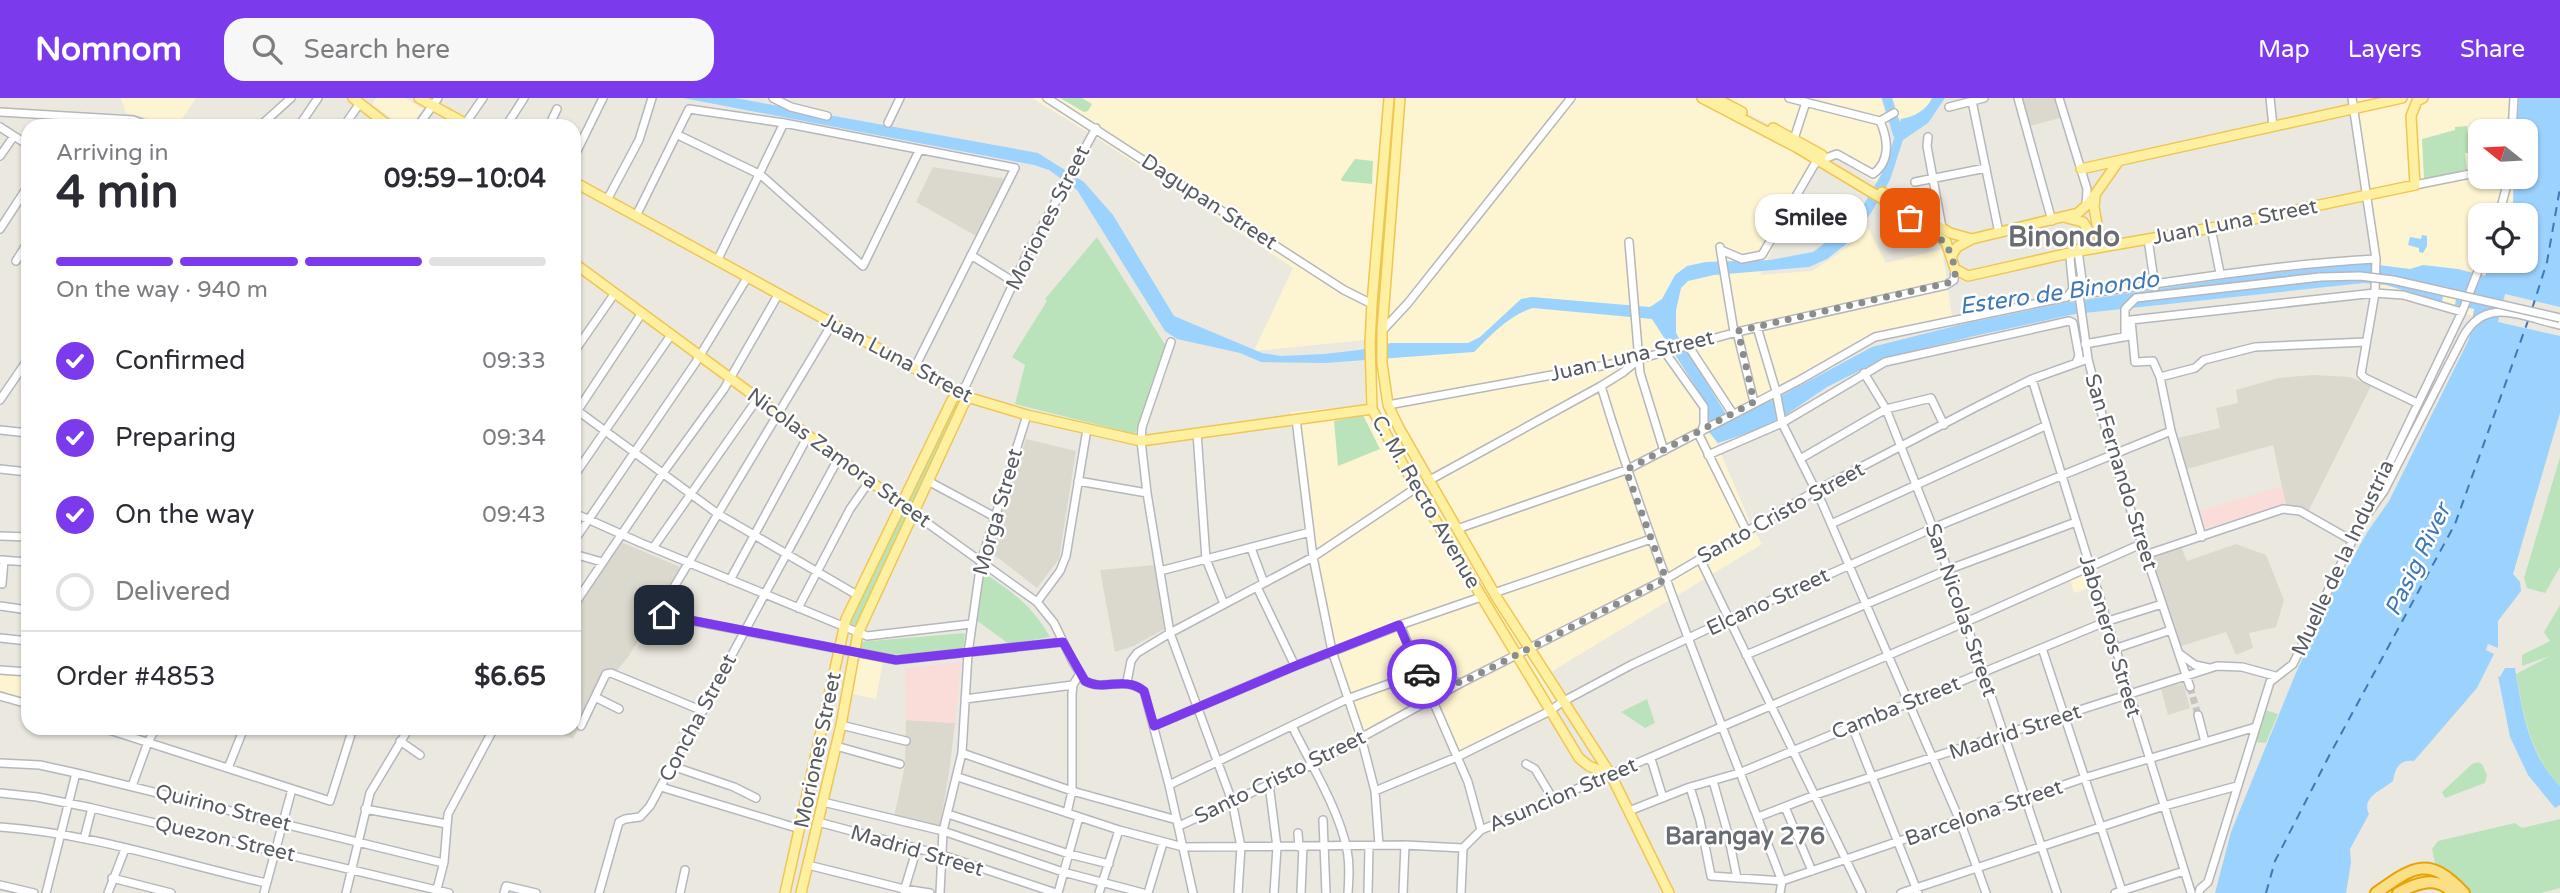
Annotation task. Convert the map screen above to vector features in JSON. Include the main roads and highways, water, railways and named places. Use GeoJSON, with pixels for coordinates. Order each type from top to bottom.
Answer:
{"type":"FeatureCollection","features":[{"type":"Feature","properties":{"kind":"highway"},"geometry":{"type":"LineString","coordinates":[[2376,893],[2408,873],[2431,869],[2446,875],[2464,893]]}},
{"type":"Feature","properties":{"kind":"highway"},"geometry":{"type":"LineString","coordinates":[[2398,893],[2414,885],[2432,882],[2444,884],[2453,893]]}},
{"type":"Feature","properties":{"kind":"main road"},"geometry":{"type":"LineString","coordinates":[[419,98],[436,102],[460,119]]}},
{"type":"Feature","properties":{"kind":"main road","name":"C. M. Recto Avenue"},"geometry":{"type":"LineString","coordinates":[[1389,98],[1372,304],[1372,409],[1416,488],[1579,758]]}},
{"type":"Feature","properties":{"kind":"main road","name":"C. M. Recto Avenue"},"geometry":{"type":"LineString","coordinates":[[1399,98],[1382,331],[1382,363],[1388,405],[1428,481],[1494,593],[1611,775],[1669,893]]}},
{"type":"Feature","properties":{"kind":"main road"},"geometry":{"type":"LineString","coordinates":[[1702,98],[1958,237],[1972,239]]}},
{"type":"Feature","properties":{"kind":"main road"},"geometry":{"type":"LineString","coordinates":[[1715,98],[1794,139],[1820,160]]}},
{"type":"Feature","properties":{"kind":"main road"},"geometry":{"type":"LineString","coordinates":[[2081,169],[2273,126],[2353,103],[2400,98],[2411,116]]}},
{"type":"Feature","properties":{"kind":"main road"},"geometry":{"type":"LineString","coordinates":[[2411,116],[2417,101],[2423,98]]}},
{"type":"Feature","properties":{"kind":"main road"},"geometry":{"type":"LineString","coordinates":[[357,101],[380,119]]}},
{"type":"Feature","properties":{"kind":"main road","name":"Juan Luna Street"},"geometry":{"type":"LineString","coordinates":[[1952,256],[1955,269],[1964,275],[1972,276],[2076,251],[2211,228],[2415,185],[2411,116]]}},
{"type":"Feature","properties":{"kind":"main road"},"geometry":{"type":"LineString","coordinates":[[2064,219],[2085,208],[2120,160]]}},
{"type":"Feature","properties":{"kind":"main road","name":"Juan Luna Street"},"geometry":{"type":"LineString","coordinates":[[581,185],[608,197],[636,216],[962,395],[1027,415],[1141,440],[1372,409]]}},
{"type":"Feature","properties":{"kind":"main road"},"geometry":{"type":"LineString","coordinates":[[2097,192],[2094,207],[2101,247]]}},
{"type":"Feature","properties":{"kind":"main road"},"geometry":{"type":"LineString","coordinates":[[1882,195],[1946,242],[1952,256]]}},
{"type":"Feature","properties":{"kind":"main road"},"geometry":{"type":"LineString","coordinates":[[1952,256],[1957,247],[1972,239],[2064,219],[2080,220],[2087,226],[2087,240],[2076,251]]}},
{"type":"Feature","properties":{"kind":"main road","name":"Nicolas Zamora Street"},"geometry":{"type":"LineString","coordinates":[[581,268],[912,512]]}},
{"type":"Feature","properties":{"kind":"main road","name":"Moriones Street"},"geometry":{"type":"LineString","coordinates":[[801,893],[841,725],[858,633],[928,481],[962,395]]}},
{"type":"Feature","properties":{"kind":"main road","name":"Moriones Street"},"geometry":{"type":"LineString","coordinates":[[785,893],[843,627],[952,400],[962,395]]}},
{"type":"Feature","properties":{"kind":"main road"},"geometry":{"type":"LineString","coordinates":[[1579,758],[1589,760],[1593,749]]}},
{"type":"Feature","properties":{"kind":"main road"},"geometry":{"type":"LineString","coordinates":[[1579,758],[1589,766],[1611,775]]}},
{"type":"Feature","properties":{"kind":"water","name":"Pasig River"},"geometry":{"type":"Polygon","coordinates":[[[683,98],[735,98],[1038,153],[1084,182],[1113,215],[1174,316],[1262,353],[1281,356],[1359,350],[1391,343],[1468,343],[1480,337],[1521,299],[1532,297],[1650,307],[1662,299],[1675,275],[1687,266],[1706,262],[1770,260],[1813,252],[1837,234],[1860,211],[1882,173],[1901,119],[1920,112],[1932,98],[1945,98],[1928,123],[1903,140],[1890,180],[1871,213],[1845,245],[1827,259],[1809,267],[1714,275],[1688,281],[1681,288],[1676,310],[1676,333],[1729,419],[1775,399],[1872,347],[1967,323],[2069,302],[2259,274],[2363,263],[2410,269],[2423,265],[2458,269],[2485,276],[2486,273],[2538,273],[2538,203],[2513,203],[2514,189],[2538,189],[2538,119],[2518,119],[2519,98],[2560,98],[2560,413],[2513,574],[2520,582],[2521,591],[2498,621],[2498,648],[2488,644],[2486,650],[2494,654],[2477,688],[2414,761],[2401,763],[2393,781],[2370,799],[2367,808],[2369,814],[2350,849],[2351,863],[2346,893],[2215,893],[2231,832],[2295,675],[2333,593],[2368,531],[2389,501],[2469,339],[2474,309],[2455,305],[2456,299],[2443,296],[2442,302],[2386,285],[2364,283],[2075,314],[1883,359],[1827,387],[1771,425],[1718,443],[1708,431],[1708,406],[1652,319],[1533,308],[1508,321],[1474,352],[1325,363],[1261,362],[1240,353],[1177,339],[1165,331],[1077,190],[1049,170],[683,98]]]}},
{"type":"Feature","properties":{"kind":"water"},"geometry":{"type":"Polygon","coordinates":[[[2422,235],[2427,236],[2427,246],[2423,253],[2419,252],[2419,248],[2408,245],[2410,237],[2421,239],[2422,235]]]}},
{"type":"Feature","properties":{"kind":"water"},"geometry":{"type":"Polygon","coordinates":[[[2505,668],[2515,668],[2528,732],[2541,761],[2560,786],[2560,805],[2555,808],[2528,775],[2510,737],[2498,676],[2500,677],[2505,668]]]}},
{"type":"Feature","properties":{"kind":"waterway"},"geometry":{"type":"LineString","coordinates":[[1887,98],[1898,134]]}},
{"type":"Feature","properties":{"kind":"tunnel"},"geometry":{"type":"LineString","coordinates":[[2190,687],[2198,715]]}},
{"type":"Feature","properties":{"kind":"place","name":"Smilee"},"geometry":{"type":"Point","coordinates":[1910,218]}},
{"type":"Feature","properties":{"kind":"district","name":"Binondo"},"geometry":{"type":"Point","coordinates":[2064,237]}},
{"type":"Feature","properties":{"kind":"district","name":"Barangay 276"},"geometry":{"type":"Point","coordinates":[1745,836]}},
{"type":"Feature","properties":{"kind":"water label","name":"Estero de Binondo"},"geometry":{"type":"Point","coordinates":[2059,293]}}]}
